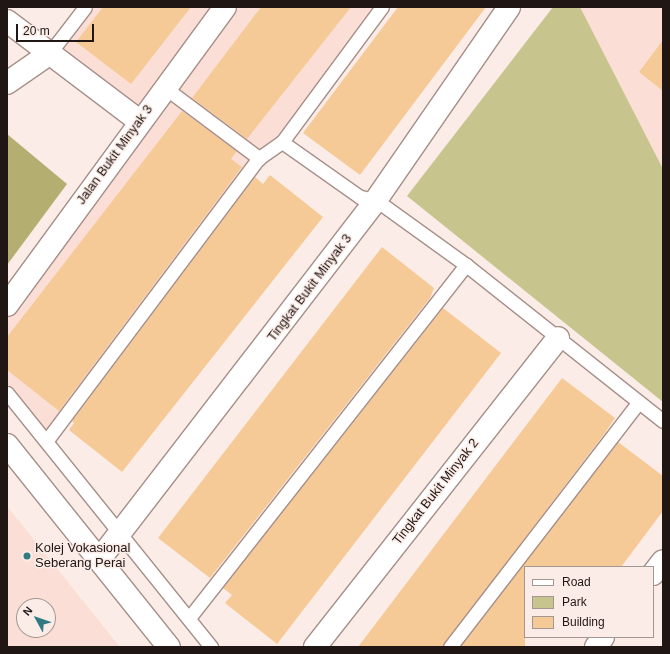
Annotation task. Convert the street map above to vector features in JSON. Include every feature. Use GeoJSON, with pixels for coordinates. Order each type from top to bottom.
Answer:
{"type":"FeatureCollection","features":[{"type":"Feature","properties":{"kind":"street","name":"Jalan Bukit Minyak 3"},"geometry":{"type":"LineString","coordinates":[[7,305],[139,121],[225,7]]}},
{"type":"Feature","properties":{"kind":"street","name":"Tingkat Bukit Minyak 3"},"geometry":{"type":"LineString","coordinates":[[99,560],[122,534],[376,200],[509,7]]}},
{"type":"Feature","properties":{"kind":"street"},"geometry":{"type":"LineString","coordinates":[[7,21],[139,121]]}},
{"type":"Feature","properties":{"kind":"street"},"geometry":{"type":"LineString","coordinates":[[7,83],[50,54]]}},
{"type":"Feature","properties":{"kind":"street","name":"Tingkat Bukit Minyak 2"},"geometry":{"type":"LineString","coordinates":[[315,647],[558,338]]}},
{"type":"Feature","properties":{"kind":"street"},"geometry":{"type":"LineString","coordinates":[[7,445],[169,647]]}},
{"type":"Feature","properties":{"kind":"street"},"geometry":{"type":"LineString","coordinates":[[654,573],[663,561]]}},
{"type":"Feature","properties":{"kind":"street"},"geometry":{"type":"LineString","coordinates":[[596,647],[603,638]]}},
{"type":"Feature","properties":{"kind":"lane"},"geometry":{"type":"LineString","coordinates":[[50,54],[85,7]]}},
{"type":"Feature","properties":{"kind":"lane"},"geometry":{"type":"LineString","coordinates":[[48,440],[259,158],[282,142],[382,7]]}},
{"type":"Feature","properties":{"kind":"lane"},"geometry":{"type":"LineString","coordinates":[[164,87],[259,158]]}},
{"type":"Feature","properties":{"kind":"lane"},"geometry":{"type":"LineString","coordinates":[[282,142],[360,197],[376,200],[466,265],[638,403],[663,421]]}},
{"type":"Feature","properties":{"kind":"lane"},"geometry":{"type":"LineString","coordinates":[[189,618],[466,265]]}},
{"type":"Feature","properties":{"kind":"lane"},"geometry":{"type":"LineString","coordinates":[[7,393],[48,440],[211,647]]}},
{"type":"Feature","properties":{"kind":"lane"},"geometry":{"type":"LineString","coordinates":[[450,647],[638,403]]}},
{"type":"Feature","properties":{"kind":"shaded area"},"geometry":{"type":"Polygon","coordinates":[[[86,7],[376,7],[47,440],[7,393],[7,305],[139,121],[49,54],[86,7]]]}},
{"type":"Feature","properties":{"kind":"shaded area"},"geometry":{"type":"Polygon","coordinates":[[[580,7],[663,7],[663,169],[580,7]]]}},
{"type":"Feature","properties":{"kind":"shaded area"},"geometry":{"type":"Polygon","coordinates":[[[7,134],[67,184],[7,265],[7,134]]]}},
{"type":"Feature","properties":{"kind":"shaded area","name":"Kolej Vokasional Seberang Perai"},"geometry":{"type":"Polygon","coordinates":[[[7,506],[120,647],[7,647],[7,506]]]}},
{"type":"Feature","properties":{"kind":"green space"},"geometry":{"type":"Polygon","coordinates":[[[553,7],[580,7],[663,169],[663,402],[407,196],[553,7]]]}},
{"type":"Feature","properties":{"kind":"building"},"geometry":{"type":"Polygon","coordinates":[[[103,7],[191,7],[131,84],[76,42],[103,7]]]}},
{"type":"Feature","properties":{"kind":"building"},"geometry":{"type":"Polygon","coordinates":[[[261,7],[351,7],[247,139],[192,98],[261,7]]]}},
{"type":"Feature","properties":{"kind":"building"},"geometry":{"type":"Polygon","coordinates":[[[398,7],[486,7],[360,175],[303,133],[398,7]]]}},
{"type":"Feature","properties":{"kind":"building"},"geometry":{"type":"Polygon","coordinates":[[[663,40],[663,91],[639,72],[663,40]]]}},
{"type":"Feature","properties":{"kind":"building"},"geometry":{"type":"Polygon","coordinates":[[[182,111],[237,151],[231,159],[242,167],[59,411],[7,370],[7,337],[182,111]]]}},
{"type":"Feature","properties":{"kind":"building"},"geometry":{"type":"Polygon","coordinates":[[[270,175],[323,217],[122,472],[69,430],[74,423],[72,421],[255,177],[263,184],[270,175]]]}},
{"type":"Feature","properties":{"kind":"building"},"geometry":{"type":"Polygon","coordinates":[[[382,247],[434,288],[430,298],[210,578],[158,538],[382,247]]]}},
{"type":"Feature","properties":{"kind":"building"},"geometry":{"type":"Polygon","coordinates":[[[443,308],[501,353],[277,644],[225,603],[232,595],[223,588],[443,308]]]}},
{"type":"Feature","properties":{"kind":"building"},"geometry":{"type":"Polygon","coordinates":[[[562,378],[615,418],[605,433],[442,647],[358,647],[562,378]]]}},
{"type":"Feature","properties":{"kind":"building"},"geometry":{"type":"Polygon","coordinates":[[[618,442],[663,476],[663,511],[622,566],[524,566],[525,647],[460,647],[618,442]]]}},
{"type":"Feature","properties":{"kind":"place","name":"Kolej Vokasional Seberang Perai"},"geometry":{"type":"Point","coordinates":[27,556]}}]}
